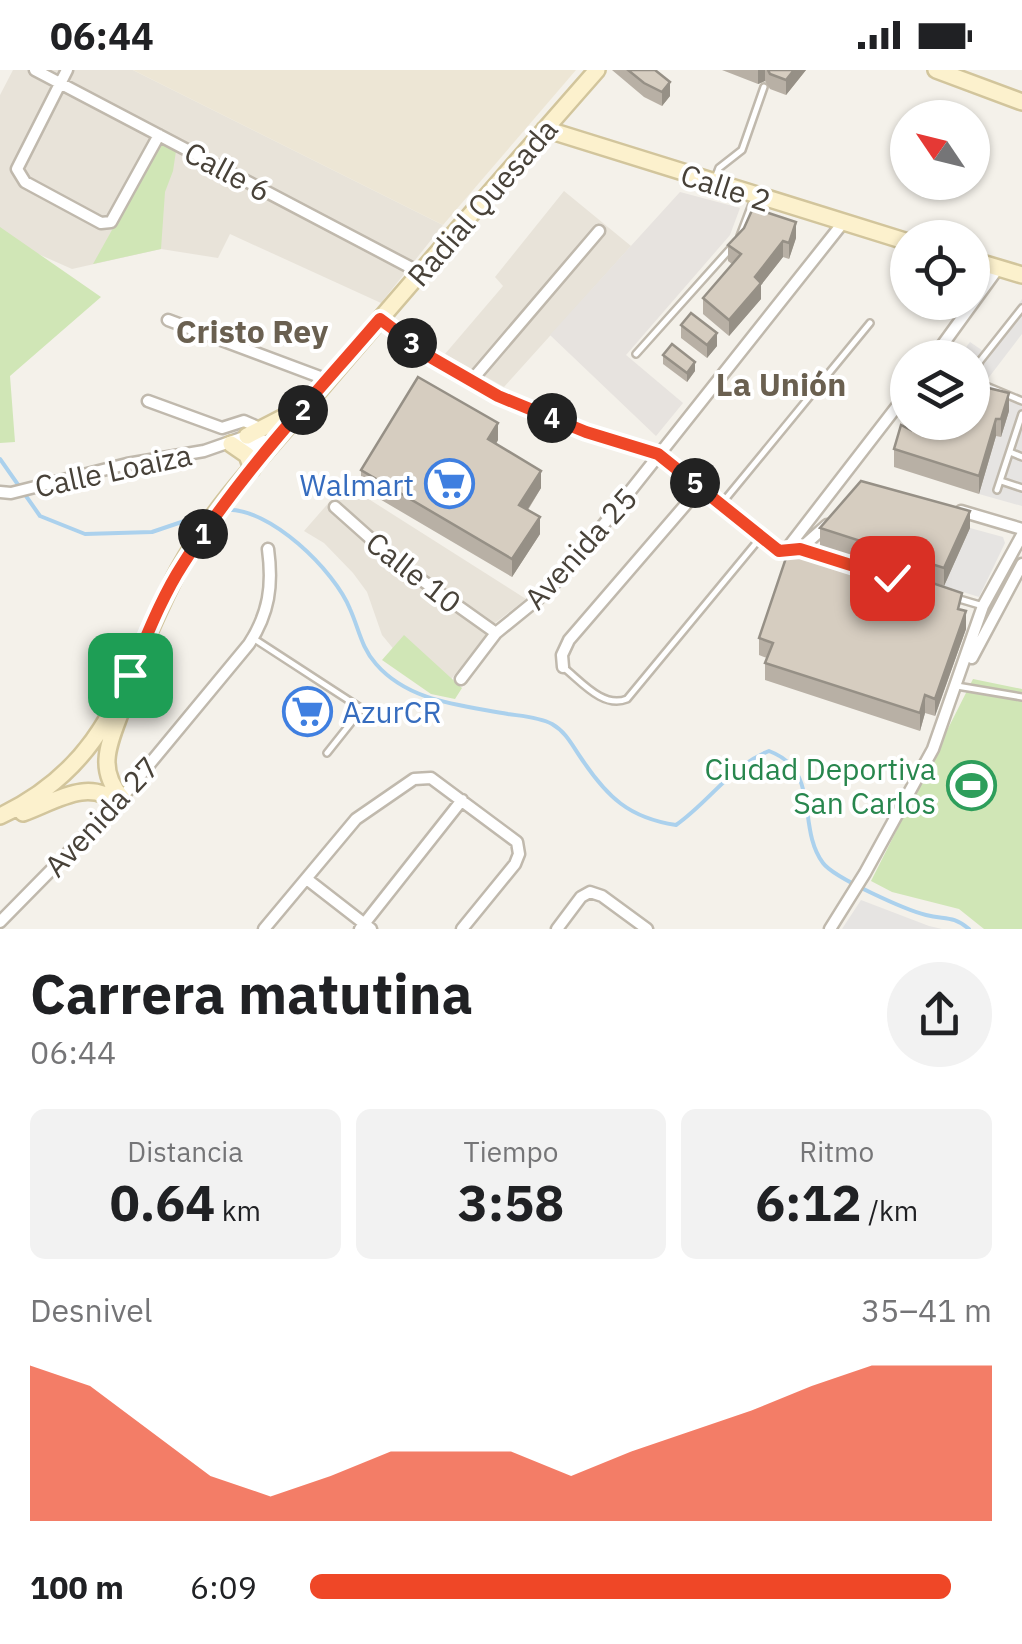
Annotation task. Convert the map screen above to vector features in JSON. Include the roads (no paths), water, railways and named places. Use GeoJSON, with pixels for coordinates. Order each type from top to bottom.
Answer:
{"type":"FeatureCollection","features":[{"type":"Feature","properties":{"kind":"main road","name":"Radial Quesada"},"geometry":{"type":"LineString","coordinates":[[269,448],[597,70]]}},
{"type":"Feature","properties":{"kind":"main road"},"geometry":{"type":"LineString","coordinates":[[936,70],[1022,102]]}},
{"type":"Feature","properties":{"kind":"main road","name":"Calle 2"},"geometry":{"type":"LineString","coordinates":[[545,130],[890,237]]}},
{"type":"Feature","properties":{"kind":"main road"},"geometry":{"type":"LineString","coordinates":[[990,265],[1022,275]]}},
{"type":"Feature","properties":{"kind":"main road","name":"Calle Loaiza"},"geometry":{"type":"LineString","coordinates":[[255,432],[314,398]]}},
{"type":"Feature","properties":{"kind":"main road"},"geometry":{"type":"LineString","coordinates":[[228,444],[247,455],[252,468]]}},
{"type":"Feature","properties":{"kind":"main road"},"geometry":{"type":"LineString","coordinates":[[0,818],[44,793],[99,735],[174,579],[234,491],[269,448]]}},
{"type":"Feature","properties":{"kind":"main road"},"geometry":{"type":"LineString","coordinates":[[119,800],[107,778],[106,766],[130,675]]}},
{"type":"Feature","properties":{"kind":"main road"},"geometry":{"type":"LineString","coordinates":[[0,818],[93,790],[119,800]]}},
{"type":"Feature","properties":{"kind":"street","name":"Calle 6"},"geometry":{"type":"LineString","coordinates":[[35,70],[421,272]]}},
{"type":"Feature","properties":{"kind":"street"},"geometry":{"type":"LineString","coordinates":[[68,70],[17,170],[25,182],[102,223],[110,222],[159,135]]}},
{"type":"Feature","properties":{"kind":"street","name":"Avenida 25"},"geometry":{"type":"LineString","coordinates":[[461,678],[496,633],[566,572],[842,224]]}},
{"type":"Feature","properties":{"kind":"street"},"geometry":{"type":"LineString","coordinates":[[471,381],[599,230]]}},
{"type":"Feature","properties":{"kind":"street"},"geometry":{"type":"LineString","coordinates":[[946,340],[999,267]]}},
{"type":"Feature","properties":{"kind":"street"},"geometry":{"type":"LineString","coordinates":[[380,319],[432,358],[498,396],[586,432],[658,454],[779,551],[810,544],[833,517]]}},
{"type":"Feature","properties":{"kind":"street"},"geometry":{"type":"LineString","coordinates":[[168,320],[328,380]]}},
{"type":"Feature","properties":{"kind":"street"},"geometry":{"type":"LineString","coordinates":[[148,401],[222,428],[244,421],[269,448]]}},
{"type":"Feature","properties":{"kind":"street"},"geometry":{"type":"LineString","coordinates":[[785,551],[890,417]]}},
{"type":"Feature","properties":{"kind":"street","name":"Calle Loaiza"},"geometry":{"type":"LineString","coordinates":[[6,492],[228,444],[255,432]]}},
{"type":"Feature","properties":{"kind":"street","name":"Calle Loaiza"},"geometry":{"type":"LineString","coordinates":[[228,444],[269,448]]}},
{"type":"Feature","properties":{"kind":"street"},"geometry":{"type":"LineString","coordinates":[[845,478],[861,482]]}},
{"type":"Feature","properties":{"kind":"street"},"geometry":{"type":"LineString","coordinates":[[563,667],[562,655],[569,640],[700,488]]}},
{"type":"Feature","properties":{"kind":"street","name":"Calle 10"},"geometry":{"type":"LineString","coordinates":[[335,507],[399,564],[496,633]]}},
{"type":"Feature","properties":{"kind":"street"},"geometry":{"type":"LineString","coordinates":[[830,929],[866,873],[933,749],[983,606],[1022,532],[950,508]]}},
{"type":"Feature","properties":{"kind":"street","name":"Avenida 27"},"geometry":{"type":"LineString","coordinates":[[0,922],[119,800],[252,638],[270,599],[268,549]]}},
{"type":"Feature","properties":{"kind":"street"},"geometry":{"type":"LineString","coordinates":[[958,686],[1022,564]]}},
{"type":"Feature","properties":{"kind":"street"},"geometry":{"type":"LineString","coordinates":[[264,929],[356,819],[414,779],[431,778],[517,842],[515,864],[462,929]]}},
{"type":"Feature","properties":{"kind":"street"},"geometry":{"type":"LineString","coordinates":[[308,880],[365,927],[462,800]]}},
{"type":"Feature","properties":{"kind":"street"},"geometry":{"type":"LineString","coordinates":[[557,929],[581,897],[590,892],[602,896],[647,929]]}},
{"type":"Feature","properties":{"kind":"lane"},"geometry":{"type":"LineString","coordinates":[[713,184],[719,168],[742,150],[764,87]]}},
{"type":"Feature","properties":{"kind":"lane"},"geometry":{"type":"LineString","coordinates":[[636,354],[739,239],[754,197]]}},
{"type":"Feature","properties":{"kind":"lane"},"geometry":{"type":"LineString","coordinates":[[1022,308],[980,360],[974,374],[979,383],[1022,400]]}},
{"type":"Feature","properties":{"kind":"lane"},"geometry":{"type":"LineString","coordinates":[[721,505],[870,323]]}},
{"type":"Feature","properties":{"kind":"lane"},"geometry":{"type":"LineString","coordinates":[[997,490],[1022,414]]}},
{"type":"Feature","properties":{"kind":"lane"},"geometry":{"type":"LineString","coordinates":[[1010,452],[1022,457]]}},
{"type":"Feature","properties":{"kind":"lane"},"geometry":{"type":"LineString","coordinates":[[1001,481],[1022,488]]}},
{"type":"Feature","properties":{"kind":"lane"},"geometry":{"type":"LineString","coordinates":[[563,667],[607,702],[626,699],[761,537]]}},
{"type":"Feature","properties":{"kind":"lane"},"geometry":{"type":"LineString","coordinates":[[800,549],[818,555]]}},
{"type":"Feature","properties":{"kind":"lane"},"geometry":{"type":"LineString","coordinates":[[855,566],[928,589]]}},
{"type":"Feature","properties":{"kind":"lane"},"geometry":{"type":"LineString","coordinates":[[946,595],[983,606]]}},
{"type":"Feature","properties":{"kind":"lane"},"geometry":{"type":"LineString","coordinates":[[252,638],[359,706],[358,714],[326,754]]}},
{"type":"Feature","properties":{"kind":"lane"},"geometry":{"type":"LineString","coordinates":[[958,686],[1022,698]]}},
{"type":"Feature","properties":{"kind":"waterway"},"geometry":{"type":"LineString","coordinates":[[0,459],[40,516],[85,534],[152,532],[211,512]]}},
{"type":"Feature","properties":{"kind":"waterway"},"geometry":{"type":"LineString","coordinates":[[225,510],[261,518],[315,560],[342,594],[371,658],[404,687],[437,700],[552,724],[621,804],[645,817],[676,825],[743,766],[769,751],[796,772],[815,849],[823,863],[855,885],[888,900],[926,915],[953,920],[969,929]]}},
{"type":"Feature","properties":{"kind":"place","name":"Walmart"},"geometry":{"type":"Point","coordinates":[449,484]}},
{"type":"Feature","properties":{"kind":"place","name":"AzurCR"},"geometry":{"type":"Point","coordinates":[307,711]}},
{"type":"Feature","properties":{"kind":"place","name":"Ciudad Deportiva San Carlos"},"geometry":{"type":"Point","coordinates":[971,785]}},
{"type":"Feature","properties":{"kind":"district","name":"Cristo Rey"},"geometry":{"type":"Point","coordinates":[252,331]}},
{"type":"Feature","properties":{"kind":"district","name":"La Unión"},"geometry":{"type":"Point","coordinates":[781,384]}}]}
